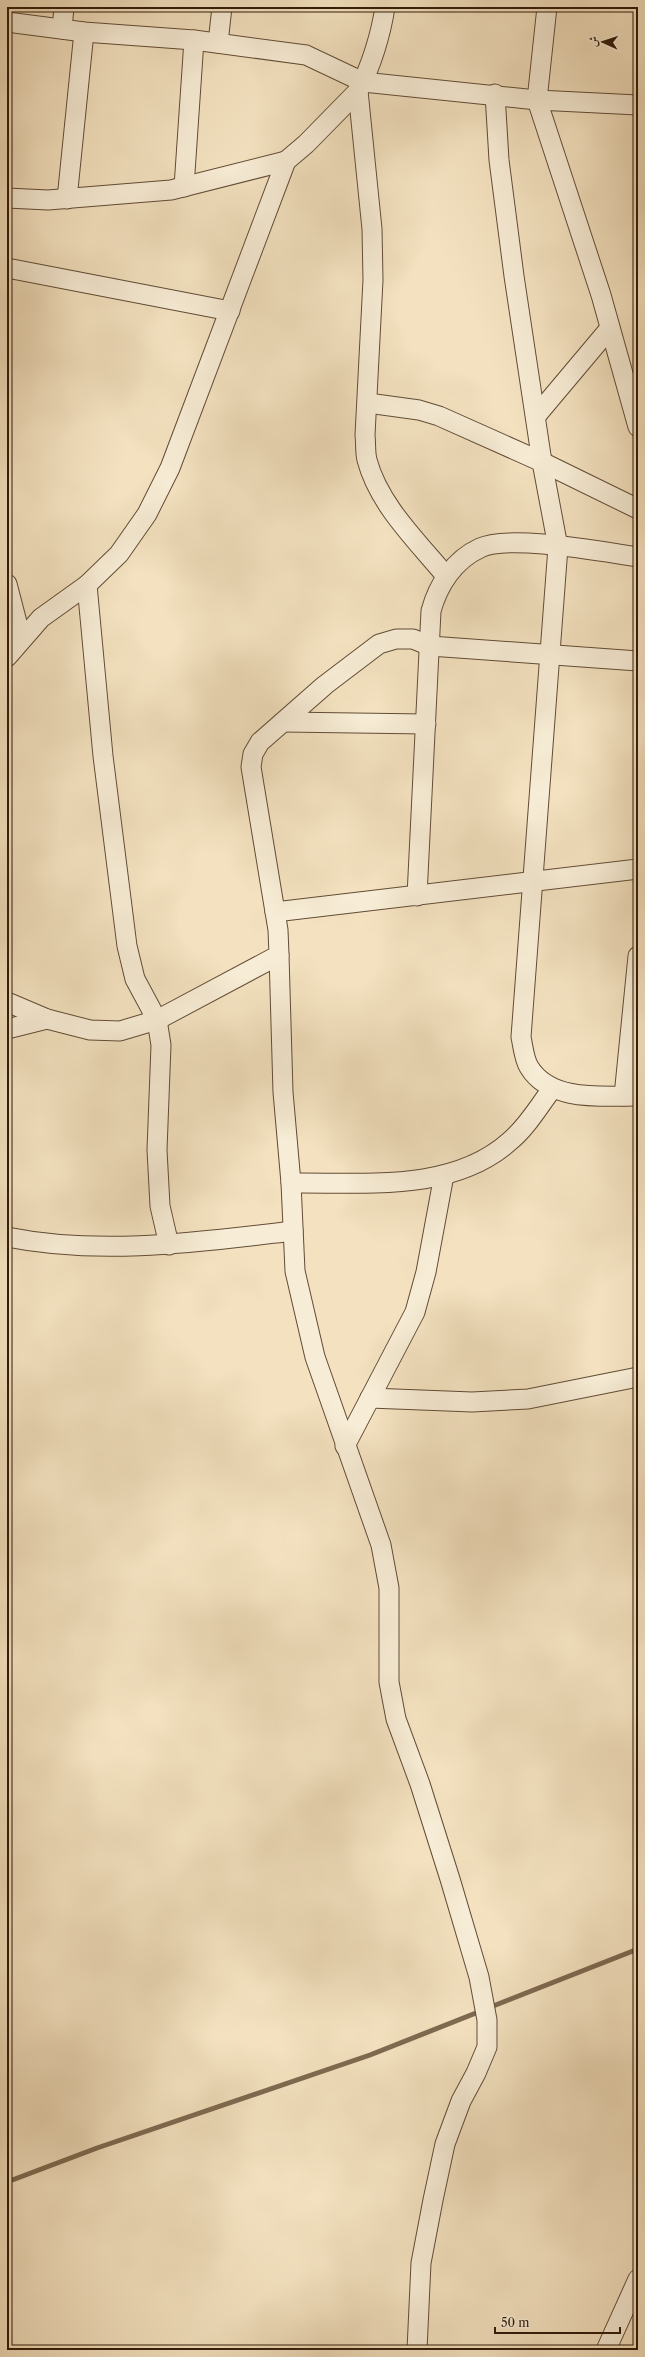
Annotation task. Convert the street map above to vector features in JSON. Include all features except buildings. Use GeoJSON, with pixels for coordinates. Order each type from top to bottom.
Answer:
{"type":"FeatureCollection","features":[{"type":"Feature","properties":{"kind":"street"},"geometry":{"type":"LineString","coordinates":[[62,29],[64,7]]}},
{"type":"Feature","properties":{"kind":"street"},"geometry":{"type":"LineString","coordinates":[[218,43],[222,7]]}},
{"type":"Feature","properties":{"kind":"street"},"geometry":{"type":"LineString","coordinates":[[7,198],[68,199],[137,194],[184,187],[286,161],[306,144],[360,87],[384,20],[385,7]]}},
{"type":"Feature","properties":{"kind":"street"},"geometry":{"type":"LineString","coordinates":[[547,7],[537,100],[610,328],[638,427]]}},
{"type":"Feature","properties":{"kind":"street"},"geometry":{"type":"LineString","coordinates":[[7,22],[84,32],[194,40],[306,55],[360,87],[495,94],[537,100],[638,105]]}},
{"type":"Feature","properties":{"kind":"street"},"geometry":{"type":"LineString","coordinates":[[68,199],[84,32]]}},
{"type":"Feature","properties":{"kind":"street"},"geometry":{"type":"LineString","coordinates":[[184,187],[194,40]]}},
{"type":"Feature","properties":{"kind":"street"},"geometry":{"type":"LineString","coordinates":[[360,87],[372,229],[373,280],[368,403],[365,435],[367,459],[374,478],[396,515],[446,576]]}},
{"type":"Feature","properties":{"kind":"street"},"geometry":{"type":"LineString","coordinates":[[495,94],[504,207],[542,462],[558,547],[521,1037],[528,1066],[539,1079],[552,1089],[572,1093],[631,1096],[638,956]]}},
{"type":"Feature","properties":{"kind":"street"},"geometry":{"type":"LineString","coordinates":[[7,657],[21,638],[41,618],[87,585],[119,554],[147,514],[170,468],[286,161]]}},
{"type":"Feature","properties":{"kind":"street"},"geometry":{"type":"LineString","coordinates":[[7,268],[230,311]]}},
{"type":"Feature","properties":{"kind":"street"},"geometry":{"type":"LineString","coordinates":[[536,416],[610,328]]}},
{"type":"Feature","properties":{"kind":"street"},"geometry":{"type":"LineString","coordinates":[[368,403],[419,410],[439,416],[542,462],[638,509]]}},
{"type":"Feature","properties":{"kind":"street"},"geometry":{"type":"LineString","coordinates":[[417,896],[431,611],[435,596],[446,576],[461,559],[481,547],[509,542],[638,557]]}},
{"type":"Feature","properties":{"kind":"street"},"geometry":{"type":"LineString","coordinates":[[7,584],[21,638]]}},
{"type":"Feature","properties":{"kind":"street"},"geometry":{"type":"LineString","coordinates":[[87,585],[103,756],[127,946],[135,979],[157,1020],[161,1045],[157,1150],[160,1206],[169,1245]]}},
{"type":"Feature","properties":{"kind":"street"},"geometry":{"type":"LineString","coordinates":[[417,2350],[421,2263],[433,2200],[445,2144],[461,2101],[476,2074],[487,2047],[487,2020],[479,1977],[450,1879],[420,1784],[396,1719],[388,1682],[389,1588],[381,1545],[345,1446],[313,1349],[295,1271],[291,1183],[283,1092],[279,955],[275,912],[251,767],[253,754],[260,742],[325,685],[379,644],[396,639],[413,639],[430,646],[638,662]]}},
{"type":"Feature","properties":{"kind":"street"},"geometry":{"type":"LineString","coordinates":[[283,722],[426,724]]}},
{"type":"Feature","properties":{"kind":"street"},"geometry":{"type":"LineString","coordinates":[[275,912],[417,896],[532,880],[638,869]]}},
{"type":"Feature","properties":{"kind":"street"},"geometry":{"type":"LineString","coordinates":[[7,1002],[47,1018],[106,1032],[120,1031],[157,1020],[279,955]]}},
{"type":"Feature","properties":{"kind":"street"},"geometry":{"type":"LineString","coordinates":[[7,1029],[47,1018]]}},
{"type":"Feature","properties":{"kind":"street"},"geometry":{"type":"LineString","coordinates":[[291,1183],[351,1184],[409,1180],[444,1175],[488,1158],[511,1140],[552,1089]]}},
{"type":"Feature","properties":{"kind":"street"},"geometry":{"type":"LineString","coordinates":[[345,1446],[415,1312],[426,1272],[444,1175]]}},
{"type":"Feature","properties":{"kind":"street"},"geometry":{"type":"LineString","coordinates":[[7,1237],[31,1242],[92,1245],[169,1245],[293,1231]]}},
{"type":"Feature","properties":{"kind":"street"},"geometry":{"type":"LineString","coordinates":[[370,1398],[472,1402],[528,1399],[638,1377]]}},
{"type":"Feature","properties":{"kind":"street"},"geometry":{"type":"LineString","coordinates":[[606,2350],[638,2279]]}},
{"type":"Feature","properties":{"kind":"waterway"},"geometry":{"type":"LineString","coordinates":[[488,2008],[638,1949]]}},
{"type":"Feature","properties":{"kind":"waterway"},"geometry":{"type":"LineString","coordinates":[[7,2182],[97,2148],[370,2055],[481,2011]]}}]}
